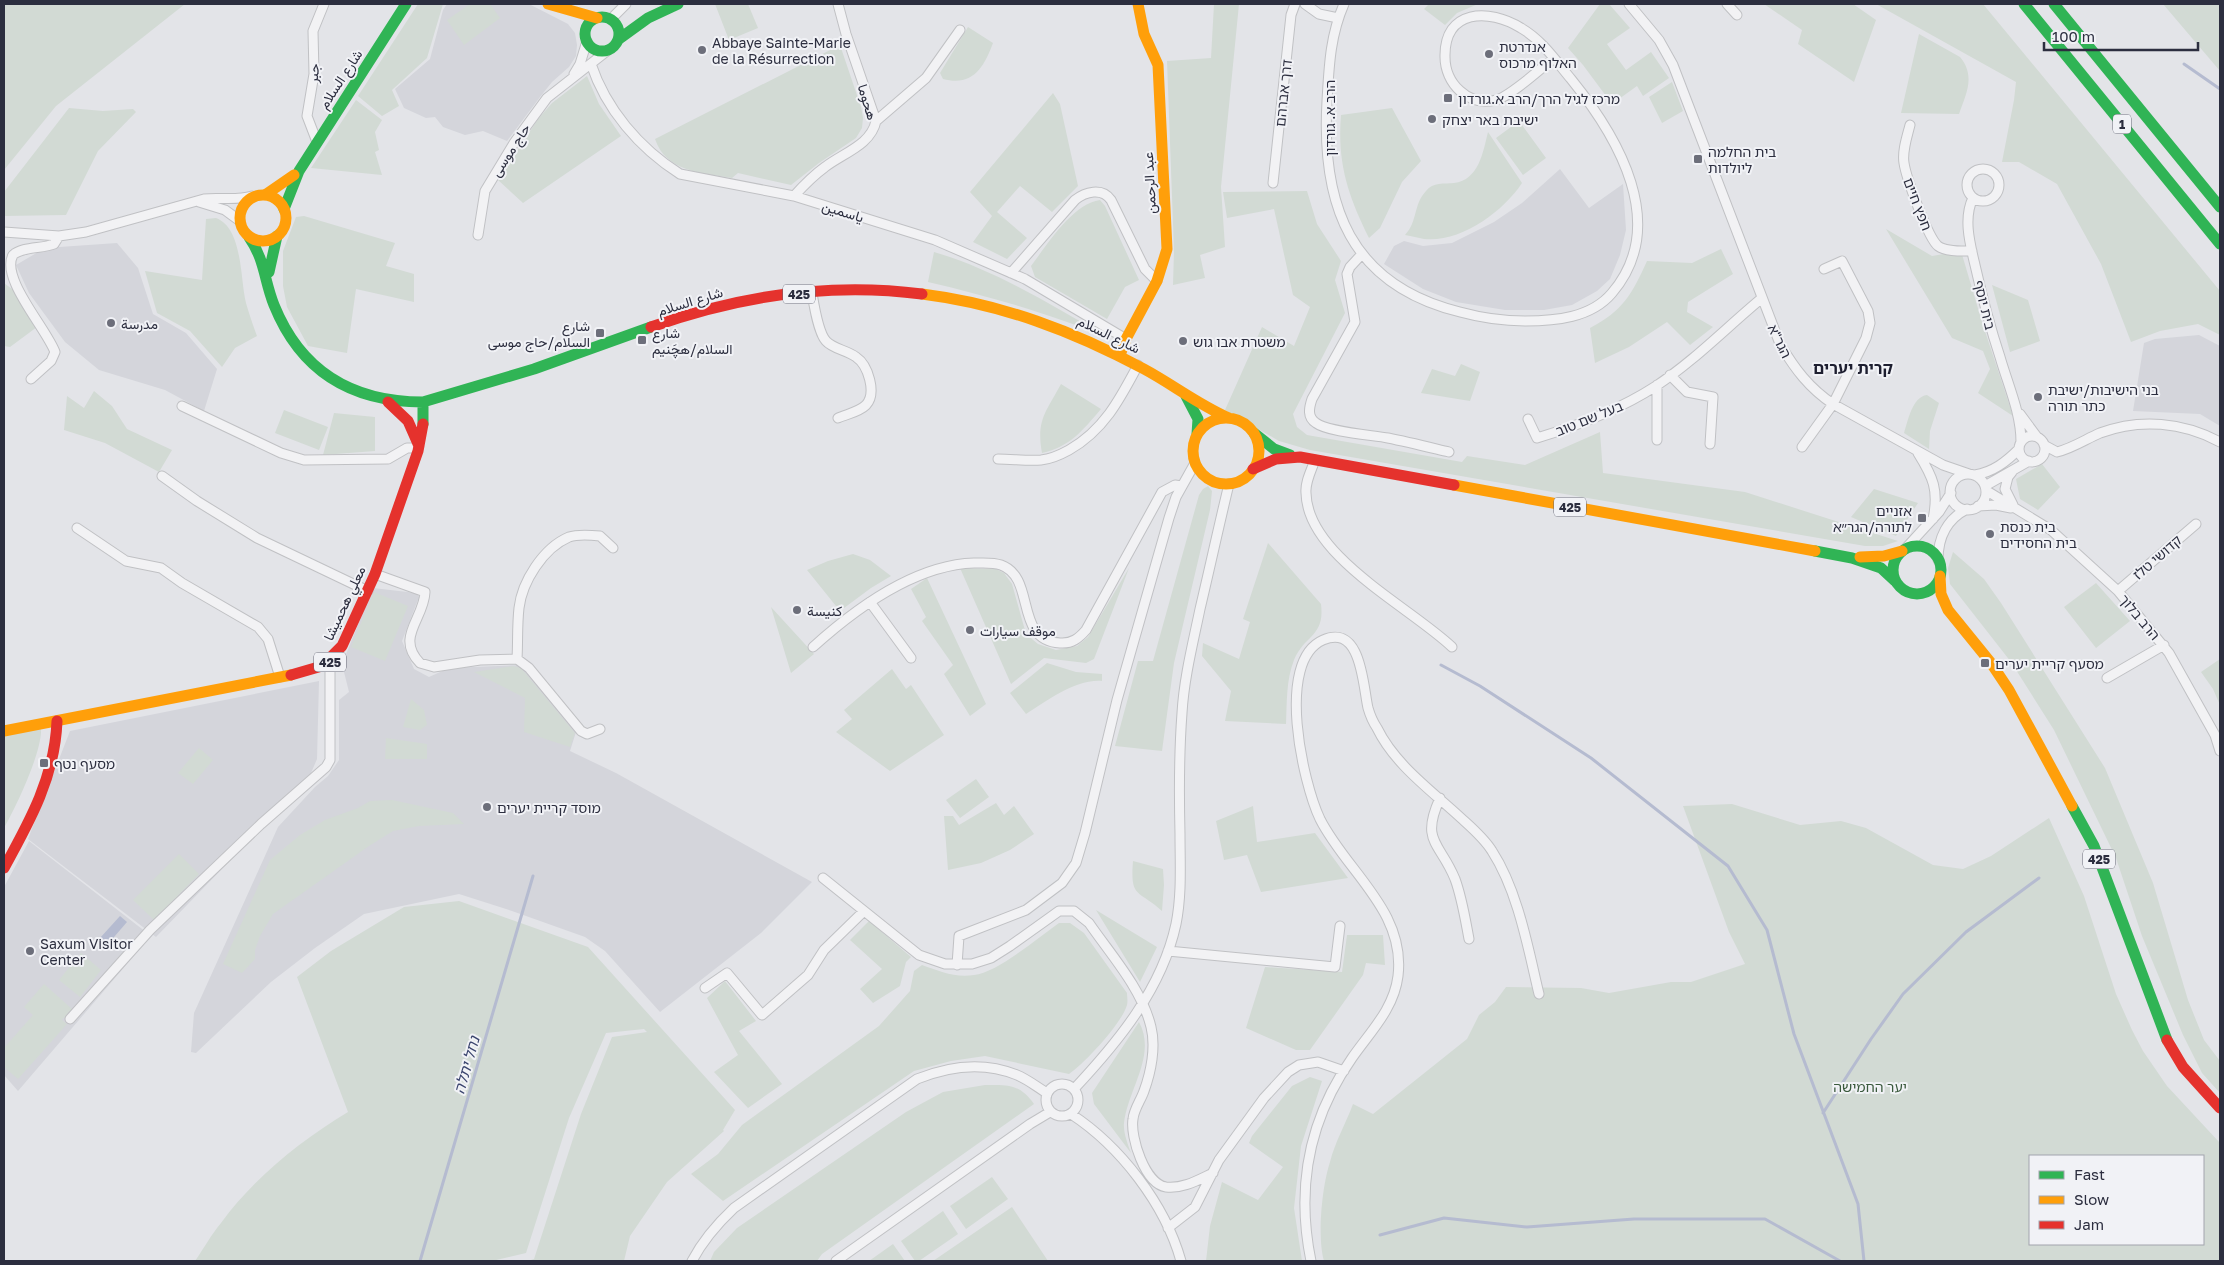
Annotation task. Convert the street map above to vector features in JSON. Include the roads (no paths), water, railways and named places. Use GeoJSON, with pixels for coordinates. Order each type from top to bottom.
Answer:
{"type":"FeatureCollection","features":[{"type":"Feature","properties":{"kind":"main road","name":"شارع السلام"},"geometry":{"type":"LineString","coordinates":[[284,209],[288,195],[317,142],[406,4]]}},
{"type":"Feature","properties":{"kind":"main road"},"geometry":{"type":"LineString","coordinates":[[554,6],[597,18],[636,22],[678,4]]}},
{"type":"Feature","properties":{"kind":"main road","name":"عبد الرحمن"},"geometry":{"type":"LineString","coordinates":[[1120,355],[1126,338],[1157,281],[1166,257],[1167,240],[1158,65],[1144,34],[1138,4]]}},
{"type":"Feature","properties":{"kind":"main road","name":"1"},"geometry":{"type":"LineString","coordinates":[[2024,4],[2220,244]]}},
{"type":"Feature","properties":{"kind":"main road","name":"1"},"geometry":{"type":"LineString","coordinates":[[2054,4],[2220,208]]}},
{"type":"Feature","properties":{"kind":"main road"},"geometry":{"type":"LineString","coordinates":[[554,6],[572,19],[597,50],[607,51],[612,48],[619,39],[648,18]]}},
{"type":"Feature","properties":{"kind":"main road"},"geometry":{"type":"LineString","coordinates":[[586,37],[590,22],[597,18]]}},
{"type":"Feature","properties":{"kind":"main road"},"geometry":{"type":"LineString","coordinates":[[613,21],[620,33],[619,39]]}},
{"type":"Feature","properties":{"kind":"main road","name":"شارع السلام"},"geometry":{"type":"LineString","coordinates":[[265,195],[300,171]]}},
{"type":"Feature","properties":{"kind":"main road"},"geometry":{"type":"LineString","coordinates":[[265,195],[275,198],[284,209],[285,224],[278,236],[264,241],[249,236],[243,231],[240,221],[241,208],[252,196],[265,195]]}},
{"type":"Feature","properties":{"kind":"main road","name":"شارع السلام"},"geometry":{"type":"LineString","coordinates":[[249,236],[264,260],[273,304],[284,329],[303,356],[329,378],[344,386],[386,401],[410,404],[423,402],[532,370],[704,310],[760,299],[812,293],[896,291],[919,292],[959,299],[1030,317],[1120,355],[1173,385],[1207,408],[1229,418]]}},
{"type":"Feature","properties":{"kind":"main road","name":"شارع السلام"},"geometry":{"type":"LineString","coordinates":[[268,283],[273,247],[278,236]]}},
{"type":"Feature","properties":{"kind":"main road","name":"شارع السلام"},"geometry":{"type":"LineString","coordinates":[[1173,385],[1187,398],[1195,411],[1199,426],[1197,434]]}},
{"type":"Feature","properties":{"kind":"main road"},"geometry":{"type":"LineString","coordinates":[[386,401],[408,421],[417,437],[419,447]]}},
{"type":"Feature","properties":{"kind":"main road","name":"معلي هحميشا"},"geometry":{"type":"LineString","coordinates":[[57,721],[280,677],[315,669],[330,662],[342,646],[376,574],[419,447],[423,429],[423,402]]}},
{"type":"Feature","properties":{"kind":"main road"},"geometry":{"type":"LineString","coordinates":[[1197,434],[1211,421],[1229,418]]}},
{"type":"Feature","properties":{"kind":"main road","name":"425"},"geometry":{"type":"LineString","coordinates":[[1229,418],[1246,425],[1274,449],[1300,458]]}},
{"type":"Feature","properties":{"kind":"main road"},"geometry":{"type":"LineString","coordinates":[[1252,431],[1259,450],[1253,469]]}},
{"type":"Feature","properties":{"kind":"main road","name":"425"},"geometry":{"type":"LineString","coordinates":[[1195,463],[1193,449],[1197,434]]}},
{"type":"Feature","properties":{"kind":"main road","name":"425"},"geometry":{"type":"LineString","coordinates":[[1229,484],[1238,482],[1253,469],[1270,460],[1279,457],[1300,458],[1840,556],[1874,564],[1907,592],[1928,598],[1956,619]]}},
{"type":"Feature","properties":{"kind":"main road"},"geometry":{"type":"LineString","coordinates":[[1195,463],[1209,479],[1218,483],[1229,484]]}},
{"type":"Feature","properties":{"kind":"main road","name":"425"},"geometry":{"type":"LineString","coordinates":[[1840,556],[1872,557],[1921,546],[1928,549],[1938,560],[1944,602],[1991,663],[2009,690],[2086,831],[2104,870],[2165,1037],[2183,1067],[2220,1108]]}},
{"type":"Feature","properties":{"kind":"main road"},"geometry":{"type":"LineString","coordinates":[[1895,581],[1893,565],[1904,550]]}},
{"type":"Feature","properties":{"kind":"main road"},"geometry":{"type":"LineString","coordinates":[[1915,594],[1922,594],[1933,588],[1940,576]]}},
{"type":"Feature","properties":{"kind":"main road"},"geometry":{"type":"LineString","coordinates":[[4,868],[24,831],[49,777],[56,749],[57,721]]}},
{"type":"Feature","properties":{"kind":"main road","name":"425"},"geometry":{"type":"LineString","coordinates":[[4,731],[57,721]]}},
{"type":"Feature","properties":{"kind":"street","name":"جبر"},"geometry":{"type":"LineString","coordinates":[[317,142],[307,116],[314,74],[313,31],[324,4]]}},
{"type":"Feature","properties":{"kind":"street"},"geometry":{"type":"LineString","coordinates":[[613,21],[626,4]]}},
{"type":"Feature","properties":{"kind":"street","name":"هحوما"},"geometry":{"type":"LineString","coordinates":[[794,196],[825,167],[862,143],[870,135],[876,121],[846,34],[838,4]]}},
{"type":"Feature","properties":{"kind":"street","name":"דרך אברהם"},"geometry":{"type":"LineString","coordinates":[[1273,183],[1292,15],[1295,4]]}},
{"type":"Feature","properties":{"kind":"street"},"geometry":{"type":"LineString","coordinates":[[1305,4],[1319,14],[1338,18]]}},
{"type":"Feature","properties":{"kind":"street","name":"הרב א. גורדון"},"geometry":{"type":"LineString","coordinates":[[1344,4],[1338,18],[1330,53],[1326,120],[1329,172],[1335,199],[1342,220],[1354,245],[1374,268],[1413,297],[1440,308],[1504,322],[1568,318],[1591,309],[1612,293],[1631,260],[1636,244],[1639,222],[1630,176],[1619,150],[1584,95],[1554,58]]}},
{"type":"Feature","properties":{"kind":"street","name":"הגר\"א"},"geometry":{"type":"LineString","coordinates":[[1629,4],[1659,40],[1673,65],[1780,344],[1793,367],[1817,394],[1833,404],[1943,466],[1972,475]]}},
{"type":"Feature","properties":{"kind":"street"},"geometry":{"type":"LineString","coordinates":[[1727,4],[1737,15]]}},
{"type":"Feature","properties":{"kind":"street"},"geometry":{"type":"LineString","coordinates":[[1476,15],[1490,15],[1504,19],[1523,29],[1541,43],[1554,58],[1505,95],[1495,100],[1476,100],[1462,93],[1452,84],[1444,55],[1446,40],[1452,29],[1462,20],[1476,15]]}},
{"type":"Feature","properties":{"kind":"street"},"geometry":{"type":"LineString","coordinates":[[876,121],[926,78],[960,30]]}},
{"type":"Feature","properties":{"kind":"street","name":"حاج موسى"},"geometry":{"type":"LineString","coordinates":[[570,80],[580,64],[586,37]]}},
{"type":"Feature","properties":{"kind":"street","name":"حاج موسى"},"geometry":{"type":"LineString","coordinates":[[478,235],[485,191],[494,174],[541,105],[607,51]]}},
{"type":"Feature","properties":{"kind":"street","name":"ياسمين"},"geometry":{"type":"LineString","coordinates":[[590,64],[604,96],[619,119],[668,166],[680,174],[794,196],[935,240],[1025,279],[1126,338]]}},
{"type":"Feature","properties":{"kind":"street","name":"חפץ חיים"},"geometry":{"type":"LineString","coordinates":[[1910,125],[1905,145],[1904,164],[1927,229],[1937,245],[1942,248],[1972,251]]}},
{"type":"Feature","properties":{"kind":"street"},"geometry":{"type":"LineString","coordinates":[[1011,273],[1075,200],[1088,192],[1101,192],[1111,200],[1145,270],[1157,281]]}},
{"type":"Feature","properties":{"kind":"street"},"geometry":{"type":"LineString","coordinates":[[4,232],[59,236],[118,224],[213,198],[234,200],[252,196]]}},
{"type":"Feature","properties":{"kind":"street","name":"בית יוסף"},"geometry":{"type":"LineString","coordinates":[[1973,198],[1969,206],[1968,216],[1972,251],[1991,328],[2017,410]]}},
{"type":"Feature","properties":{"kind":"street"},"geometry":{"type":"LineString","coordinates":[[191,203],[202,202],[211,204],[225,210],[240,221]]}},
{"type":"Feature","properties":{"kind":"street"},"geometry":{"type":"LineString","coordinates":[[31,379],[50,362],[55,352],[52,343],[14,294],[5,273],[6,266],[13,255],[54,244],[59,236]]}},
{"type":"Feature","properties":{"kind":"street"},"geometry":{"type":"LineString","coordinates":[[1362,254],[1350,267],[1347,274],[1355,322],[1312,399],[1309,410],[1310,417],[1315,423],[1325,427],[1388,438],[1448,452]]}},
{"type":"Feature","properties":{"kind":"street"},"geometry":{"type":"LineString","coordinates":[[1802,448],[1833,404],[1866,338],[1870,324],[1868,311],[1842,260],[1824,269]]}},
{"type":"Feature","properties":{"kind":"street"},"geometry":{"type":"LineString","coordinates":[[812,293],[821,333],[825,340],[857,357],[864,363],[870,380],[868,404],[862,409],[838,418]]}},
{"type":"Feature","properties":{"kind":"street","name":"בעל שם טוב"},"geometry":{"type":"LineString","coordinates":[[1528,420],[1537,438],[1600,417],[1657,385],[1762,298]]}},
{"type":"Feature","properties":{"kind":"street"},"geometry":{"type":"LineString","coordinates":[[998,459],[1041,460],[1058,456],[1077,445],[1105,421],[1118,403],[1138,365]]}},
{"type":"Feature","properties":{"kind":"street"},"geometry":{"type":"LineString","coordinates":[[1670,375],[1687,392],[1713,397],[1710,444]]}},
{"type":"Feature","properties":{"kind":"street"},"geometry":{"type":"LineString","coordinates":[[1657,385],[1657,440]]}},
{"type":"Feature","properties":{"kind":"street"},"geometry":{"type":"LineString","coordinates":[[182,406],[281,453],[304,460],[388,458],[407,448],[419,447]]}},
{"type":"Feature","properties":{"kind":"street"},"geometry":{"type":"LineString","coordinates":[[2017,410],[2044,445],[2058,452],[2102,432],[2149,424],[2180,426],[2201,432],[2220,442]]}},
{"type":"Feature","properties":{"kind":"street"},"geometry":{"type":"LineString","coordinates":[[2017,410],[2022,457],[2029,461]]}},
{"type":"Feature","properties":{"kind":"street"},"geometry":{"type":"LineString","coordinates":[[1972,475],[2000,465],[2030,436],[2037,437]]}},
{"type":"Feature","properties":{"kind":"street"},"geometry":{"type":"LineString","coordinates":[[1986,489],[2015,468],[2029,461],[2040,459],[2044,452],[2044,445]]}},
{"type":"Feature","properties":{"kind":"street"},"geometry":{"type":"LineString","coordinates":[[1916,451],[1929,471],[1935,488],[1937,502],[1933,519]]}},
{"type":"Feature","properties":{"kind":"street"},"geometry":{"type":"LineString","coordinates":[[1315,460],[1306,484],[1306,495],[1309,512],[1320,534],[1348,565],[1452,647]]}},
{"type":"Feature","properties":{"kind":"street"},"geometry":{"type":"LineString","coordinates":[[957,965],[959,936],[1026,910],[1062,883],[1076,863],[1084,840],[1117,700],[1169,518],[1182,486],[1195,463]]}},
{"type":"Feature","properties":{"kind":"street","name":"הגר\"א"},"geometry":{"type":"LineString","coordinates":[[1943,466],[1954,482]]}},
{"type":"Feature","properties":{"kind":"street"},"geometry":{"type":"LineString","coordinates":[[2014,507],[2004,489],[2008,477],[2015,468]]}},
{"type":"Feature","properties":{"kind":"street"},"geometry":{"type":"LineString","coordinates":[[1904,550],[1933,519],[1951,493],[1954,482],[1964,474],[1972,475],[1982,480],[1986,489],[1983,502],[1978,506],[1959,513],[1947,526],[1940,541],[1938,560]]}},
{"type":"Feature","properties":{"kind":"street"},"geometry":{"type":"LineString","coordinates":[[162,476],[197,501],[257,538],[368,590]]}},
{"type":"Feature","properties":{"kind":"street"},"geometry":{"type":"LineString","coordinates":[[1074,1089],[1115,1043],[1143,1002],[1168,951],[1176,924],[1180,890],[1180,750],[1182,711],[1188,662],[1229,484]]}},
{"type":"Feature","properties":{"kind":"street"},"geometry":{"type":"LineString","coordinates":[[813,647],[843,620],[870,602],[939,568],[963,564],[1001,565],[1014,574],[1034,630],[1046,640],[1064,643],[1073,641],[1079,638],[1086,630],[1162,492],[1175,485],[1182,486]]}},
{"type":"Feature","properties":{"kind":"street","name":"הרב בלוך"},"geometry":{"type":"LineString","coordinates":[[1986,489],[2057,535],[2118,591],[2164,645],[2215,735],[2220,751]]}},
{"type":"Feature","properties":{"kind":"street"},"geometry":{"type":"LineString","coordinates":[[1951,493],[1955,503],[1967,509]]}},
{"type":"Feature","properties":{"kind":"street","name":"הרב בלוך"},"geometry":{"type":"LineString","coordinates":[[1978,506],[1996,505],[2023,512]]}},
{"type":"Feature","properties":{"kind":"street","name":"קדושי טלז"},"geometry":{"type":"LineString","coordinates":[[2118,591],[2196,524]]}},
{"type":"Feature","properties":{"kind":"street"},"geometry":{"type":"LineString","coordinates":[[77,528],[126,561],[161,568],[182,583],[258,627],[268,639],[280,677]]}},
{"type":"Feature","properties":{"kind":"street"},"geometry":{"type":"LineString","coordinates":[[517,659],[519,608],[523,591],[532,572],[545,555],[570,537],[582,535],[600,536],[613,548]]}},
{"type":"Feature","properties":{"kind":"street"},"geometry":{"type":"LineString","coordinates":[[376,574],[424,592],[410,638],[410,649],[420,663],[434,667],[480,660],[517,659],[529,668],[581,731],[587,734],[600,729]]}},
{"type":"Feature","properties":{"kind":"street"},"geometry":{"type":"LineString","coordinates":[[870,602],[911,658]]}},
{"type":"Feature","properties":{"kind":"street"},"geometry":{"type":"LineString","coordinates":[[1311,1261],[1304,1200],[1309,1152],[1324,1105],[1344,1071],[1388,1008],[1394,994],[1399,957],[1395,938],[1378,900],[1329,834],[1314,803],[1299,736],[1296,691],[1304,658],[1315,645],[1324,640],[1334,638],[1341,639],[1351,646],[1359,657],[1369,712],[1378,732],[1403,764],[1480,836],[1492,851],[1504,875],[1521,920],[1539,994]]}},
{"type":"Feature","properties":{"kind":"street"},"geometry":{"type":"LineString","coordinates":[[2107,678],[2164,645]]}},
{"type":"Feature","properties":{"kind":"street"},"geometry":{"type":"LineString","coordinates":[[70,1019],[150,930],[261,824],[326,767],[330,752],[330,662]]}},
{"type":"Feature","properties":{"kind":"street"},"geometry":{"type":"LineString","coordinates":[[1440,798],[1431,820],[1433,838],[1454,877],[1469,939]]}},
{"type":"Feature","properties":{"kind":"street"},"geometry":{"type":"LineString","coordinates":[[823,878],[919,955],[936,962],[957,965],[972,964],[991,958],[1056,913],[1070,910],[1078,912],[1089,923],[1143,1002],[1151,1028],[1153,1048],[1145,1089],[1133,1119],[1135,1145],[1142,1163],[1154,1180],[1164,1186],[1178,1187],[1190,1184],[1213,1173]]}},
{"type":"Feature","properties":{"kind":"street"},"geometry":{"type":"LineString","coordinates":[[704,988],[728,973],[762,1015],[808,975],[824,950],[864,911]]}},
{"type":"Feature","properties":{"kind":"street"},"geometry":{"type":"LineString","coordinates":[[1168,951],[1335,966],[1340,926]]}},
{"type":"Feature","properties":{"kind":"street"},"geometry":{"type":"LineString","coordinates":[[1168,1228],[1195,1207],[1220,1160],[1264,1098],[1288,1072],[1299,1065],[1318,1062],[1344,1071]]}},
{"type":"Feature","properties":{"kind":"street"},"geometry":{"type":"LineString","coordinates":[[692,1261],[714,1227],[734,1208],[917,1079],[951,1068],[985,1067],[1017,1075],[1047,1093]]}},
{"type":"Feature","properties":{"kind":"street"},"geometry":{"type":"LineString","coordinates":[[1060,1084],[1074,1089],[1078,1101],[1076,1108],[1071,1114],[1062,1117],[1050,1112],[1046,1102],[1047,1093],[1052,1087],[1060,1084]]}},
{"type":"Feature","properties":{"kind":"street"},"geometry":{"type":"LineString","coordinates":[[836,1261],[1030,1124],[1050,1112]]}},
{"type":"Feature","properties":{"kind":"street"},"geometry":{"type":"LineString","coordinates":[[1071,1114],[1086,1124],[1108,1144],[1130,1169],[1149,1195],[1168,1228],[1181,1261]]}},
{"type":"Feature","properties":{"kind":"water"},"geometry":{"type":"Polygon","coordinates":[[[120,916],[127,922],[108,944],[100,938],[120,916]]]}},
{"type":"Feature","properties":{"kind":"waterway"},"geometry":{"type":"LineString","coordinates":[[2184,64],[2220,89]]}},
{"type":"Feature","properties":{"kind":"waterway"},"geometry":{"type":"LineString","coordinates":[[1441,665],[1480,686],[1591,758],[1728,866],[1767,930],[1794,1034],[1858,1204],[1864,1261]]}},
{"type":"Feature","properties":{"kind":"waterway","name":"נחל יתלה"},"geometry":{"type":"LineString","coordinates":[[420,1261],[533,876]]}},
{"type":"Feature","properties":{"kind":"waterway"},"geometry":{"type":"LineString","coordinates":[[1823,1113],[1903,994],[1966,932],[2039,878]]}},
{"type":"Feature","properties":{"kind":"waterway"},"geometry":{"type":"LineString","coordinates":[[1380,1235],[1444,1218],[1527,1227],[1634,1219],[1765,1219],[1840,1261]]}},
{"type":"Feature","properties":{"kind":"place","name":"Abbaye Sainte-Marie de la Résurrection"},"geometry":{"type":"Point","coordinates":[702,50]}},
{"type":"Feature","properties":{"kind":"place","name":"אנדרטת האלוף מרכוס"},"geometry":{"type":"Point","coordinates":[1489,54]}},
{"type":"Feature","properties":{"kind":"place","name":"מרכז לגיל הרך/הרב א.גורדון"},"geometry":{"type":"Point","coordinates":[1448,98]}},
{"type":"Feature","properties":{"kind":"place","name":"ישיבת באר יצחק"},"geometry":{"type":"Point","coordinates":[1432,119]}},
{"type":"Feature","properties":{"kind":"place","name":"בית החלמה ליולדות"},"geometry":{"type":"Point","coordinates":[1698,159]}},
{"type":"Feature","properties":{"kind":"place","name":"مدرسة"},"geometry":{"type":"Point","coordinates":[111,323]}},
{"type":"Feature","properties":{"kind":"place","name":"شارع السلام/حاج موسى"},"geometry":{"type":"Point","coordinates":[600,333]}},
{"type":"Feature","properties":{"kind":"place","name":"شارع السلام/هچَنيم"},"geometry":{"type":"Point","coordinates":[642,340]}},
{"type":"Feature","properties":{"kind":"place","name":"משטרת אבו גוש"},"geometry":{"type":"Point","coordinates":[1183,341]}},
{"type":"Feature","properties":{"kind":"place","name":"בני הישיבות/ישיבת כתר תורה"},"geometry":{"type":"Point","coordinates":[2038,397]}},
{"type":"Feature","properties":{"kind":"place","name":"אזניים לתורה/הגר״א"},"geometry":{"type":"Point","coordinates":[1922,518]}},
{"type":"Feature","properties":{"kind":"place","name":"בית כנסת בית החסידים"},"geometry":{"type":"Point","coordinates":[1990,534]}},
{"type":"Feature","properties":{"kind":"place","name":"كنيسة"},"geometry":{"type":"Point","coordinates":[797,610]}},
{"type":"Feature","properties":{"kind":"place","name":"موقف سيارات"},"geometry":{"type":"Point","coordinates":[970,630]}},
{"type":"Feature","properties":{"kind":"place","name":"מסעף קריית יערים"},"geometry":{"type":"Point","coordinates":[1985,663]}},
{"type":"Feature","properties":{"kind":"place","name":"מסעף נטף"},"geometry":{"type":"Point","coordinates":[44,763]}},
{"type":"Feature","properties":{"kind":"place","name":"מוסד קריית יערים"},"geometry":{"type":"Point","coordinates":[487,807]}},
{"type":"Feature","properties":{"kind":"place","name":"Saxum Visitor Center"},"geometry":{"type":"Point","coordinates":[30,951]}},
{"type":"Feature","properties":{"kind":"district","name":"קרית יערים"},"geometry":{"type":"Point","coordinates":[1853,368]}},
{"type":"Feature","properties":{"kind":"park label","name":"יער החמישה"},"geometry":{"type":"Point","coordinates":[1870,1086]}}]}
